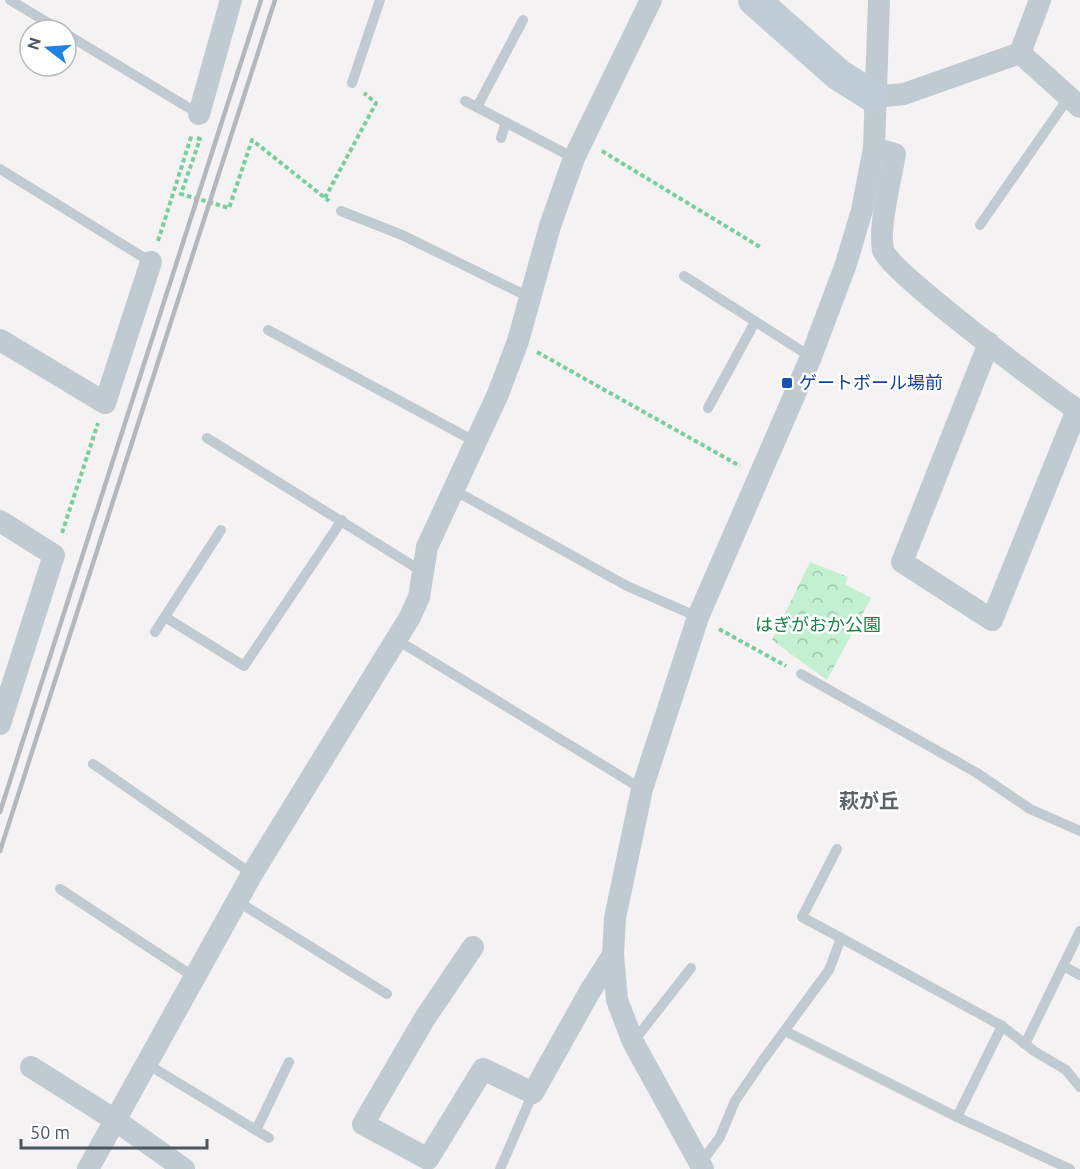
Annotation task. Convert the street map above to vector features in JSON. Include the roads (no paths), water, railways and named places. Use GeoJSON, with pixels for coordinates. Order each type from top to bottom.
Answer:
{"type":"FeatureCollection","features":[{"type":"Feature","properties":{"kind":"street"},"geometry":{"type":"LineString","coordinates":[[199,114],[231,0]]}},
{"type":"Feature","properties":{"kind":"street"},"geometry":{"type":"LineString","coordinates":[[88,1169],[252,873],[397,640],[419,597],[427,547],[474,441],[498,394],[532,298],[550,226],[578,149],[651,0]]}},
{"type":"Feature","properties":{"kind":"street"},"geometry":{"type":"LineString","coordinates":[[753,0],[839,75],[874,98],[904,94],[1020,53],[1041,0]]}},
{"type":"Feature","properties":{"kind":"street"},"geometry":{"type":"LineString","coordinates":[[702,1166],[633,1042],[617,1000],[613,955],[615,918],[642,789],[758,475],[811,357],[846,264],[862,210],[874,148],[879,0]]}},
{"type":"Feature","properties":{"kind":"street"},"geometry":{"type":"LineString","coordinates":[[1020,53],[1075,102]]}},
{"type":"Feature","properties":{"kind":"street"},"geometry":{"type":"LineString","coordinates":[[874,148],[895,154],[882,237],[883,251],[890,263],[1078,411],[992,620],[902,562],[989,343]]}},
{"type":"Feature","properties":{"kind":"street"},"geometry":{"type":"LineString","coordinates":[[0,340],[105,403],[151,262]]}},
{"type":"Feature","properties":{"kind":"street"},"geometry":{"type":"LineString","coordinates":[[0,521],[54,555],[4,695],[0,724]]}},
{"type":"Feature","properties":{"kind":"street"},"geometry":{"type":"LineString","coordinates":[[473,947],[425,1018],[363,1124],[428,1159],[483,1069],[533,1093],[590,991],[613,955]]}},
{"type":"Feature","properties":{"kind":"street"},"geometry":{"type":"LineString","coordinates":[[31,1067],[116,1120],[184,1169]]}},
{"type":"Feature","properties":{"kind":"lane"},"geometry":{"type":"LineString","coordinates":[[10,0],[40,18]]}},
{"type":"Feature","properties":{"kind":"lane"},"geometry":{"type":"LineString","coordinates":[[352,83],[380,0]]}},
{"type":"Feature","properties":{"kind":"lane"},"geometry":{"type":"LineString","coordinates":[[477,107],[523,20]]}},
{"type":"Feature","properties":{"kind":"lane"},"geometry":{"type":"LineString","coordinates":[[78,41],[199,114]]}},
{"type":"Feature","properties":{"kind":"lane"},"geometry":{"type":"LineString","coordinates":[[465,101],[506,122],[578,149]]}},
{"type":"Feature","properties":{"kind":"lane"},"geometry":{"type":"LineString","coordinates":[[980,225],[1075,102]]}},
{"type":"Feature","properties":{"kind":"lane"},"geometry":{"type":"LineString","coordinates":[[501,138],[506,122]]}},
{"type":"Feature","properties":{"kind":"lane"},"geometry":{"type":"LineString","coordinates":[[0,169],[151,262]]}},
{"type":"Feature","properties":{"kind":"lane"},"geometry":{"type":"LineString","coordinates":[[341,211],[402,235],[532,298]]}},
{"type":"Feature","properties":{"kind":"lane"},"geometry":{"type":"LineString","coordinates":[[684,276],[811,357]]}},
{"type":"Feature","properties":{"kind":"lane"},"geometry":{"type":"LineString","coordinates":[[708,408],[755,322]]}},
{"type":"Feature","properties":{"kind":"lane"},"geometry":{"type":"LineString","coordinates":[[268,330],[474,441]]}},
{"type":"Feature","properties":{"kind":"lane"},"geometry":{"type":"LineString","coordinates":[[207,438],[423,572]]}},
{"type":"Feature","properties":{"kind":"lane"},"geometry":{"type":"LineString","coordinates":[[452,489],[627,586],[703,620]]}},
{"type":"Feature","properties":{"kind":"lane"},"geometry":{"type":"LineString","coordinates":[[165,617],[244,666],[342,520]]}},
{"type":"Feature","properties":{"kind":"lane"},"geometry":{"type":"LineString","coordinates":[[155,632],[221,530]]}},
{"type":"Feature","properties":{"kind":"lane"},"geometry":{"type":"LineString","coordinates":[[397,640],[642,789]]}},
{"type":"Feature","properties":{"kind":"lane"},"geometry":{"type":"LineString","coordinates":[[801,674],[977,773],[1030,809],[1080,831]]}},
{"type":"Feature","properties":{"kind":"lane"},"geometry":{"type":"LineString","coordinates":[[93,764],[252,873]]}},
{"type":"Feature","properties":{"kind":"lane"},"geometry":{"type":"LineString","coordinates":[[837,849],[802,917],[1002,1026],[1025,1044],[1066,1070],[1080,1087]]}},
{"type":"Feature","properties":{"kind":"lane"},"geometry":{"type":"LineString","coordinates":[[60,889],[194,977]]}},
{"type":"Feature","properties":{"kind":"lane"},"geometry":{"type":"LineString","coordinates":[[237,901],[387,994]]}},
{"type":"Feature","properties":{"kind":"lane"},"geometry":{"type":"LineString","coordinates":[[1025,1044],[1080,931]]}},
{"type":"Feature","properties":{"kind":"lane"},"geometry":{"type":"LineString","coordinates":[[702,1166],[720,1137],[735,1101],[829,970],[841,938]]}},
{"type":"Feature","properties":{"kind":"lane"},"geometry":{"type":"LineString","coordinates":[[1064,966],[1080,975]]}},
{"type":"Feature","properties":{"kind":"lane"},"geometry":{"type":"LineString","coordinates":[[633,1042],[691,968]]}},
{"type":"Feature","properties":{"kind":"lane"},"geometry":{"type":"LineString","coordinates":[[957,1117],[1002,1026]]}},
{"type":"Feature","properties":{"kind":"lane"},"geometry":{"type":"LineString","coordinates":[[785,1031],[957,1117],[1070,1169]]}},
{"type":"Feature","properties":{"kind":"lane"},"geometry":{"type":"LineString","coordinates":[[256,1130],[289,1062]]}},
{"type":"Feature","properties":{"kind":"lane"},"geometry":{"type":"LineString","coordinates":[[147,1064],[269,1138]]}},
{"type":"Feature","properties":{"kind":"lane"},"geometry":{"type":"LineString","coordinates":[[500,1169],[533,1093]]}},
{"type":"Feature","properties":{"kind":"railway"},"geometry":{"type":"LineString","coordinates":[[0,812],[261,0]]}},
{"type":"Feature","properties":{"kind":"railway"},"geometry":{"type":"LineString","coordinates":[[0,851],[275,0]]}},
{"type":"Feature","properties":{"kind":"place","name":"ゲートボール場前"},"geometry":{"type":"Point","coordinates":[787,383]}},
{"type":"Feature","properties":{"kind":"district","name":"萩が丘"},"geometry":{"type":"Point","coordinates":[869,801]}},
{"type":"Feature","properties":{"kind":"park label","name":"はぎがおか公園"},"geometry":{"type":"Point","coordinates":[818,625]}}]}
